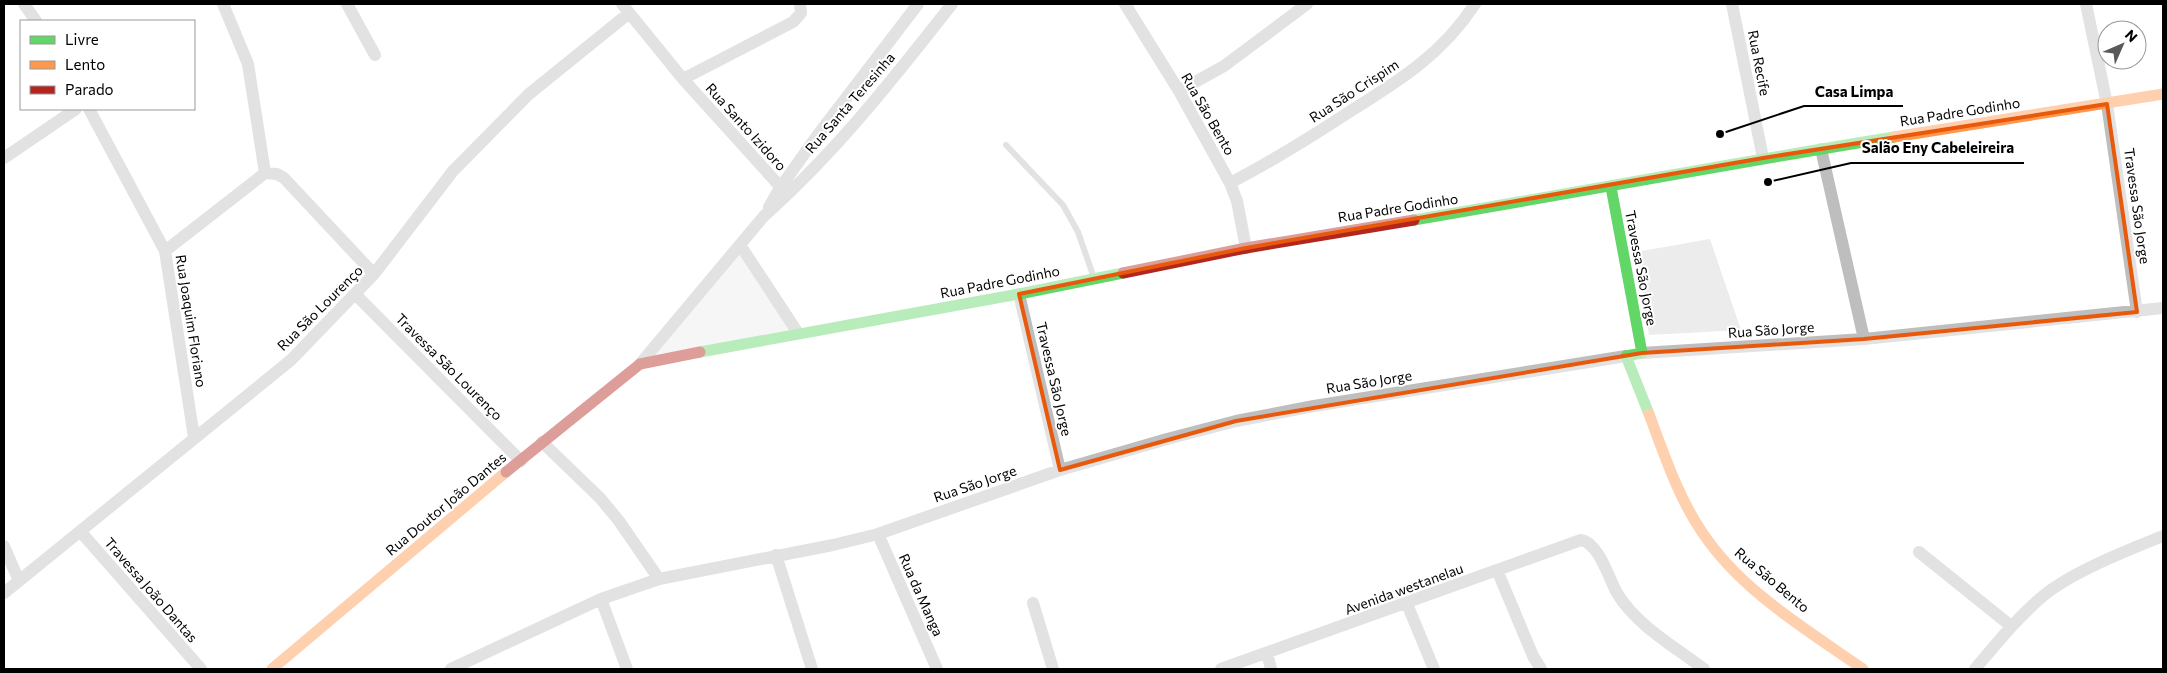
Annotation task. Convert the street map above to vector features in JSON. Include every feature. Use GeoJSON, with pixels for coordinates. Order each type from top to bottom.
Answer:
{"type":"FeatureCollection","features":[{"type":"Feature","properties":{"kind":"street"},"geometry":{"type":"LineString","coordinates":[[24,4],[35,20]]}},
{"type":"Feature","properties":{"kind":"street"},"geometry":{"type":"LineString","coordinates":[[223,4],[248,64],[265,174]]}},
{"type":"Feature","properties":{"kind":"street"},"geometry":{"type":"LineString","coordinates":[[347,4],[375,54]]}},
{"type":"Feature","properties":{"kind":"street","name":"Rua Santo Izidoro"},"geometry":{"type":"LineString","coordinates":[[682,79],[792,22],[801,13],[800,4]]}},
{"type":"Feature","properties":{"kind":"street","name":"Rua Santa Teresinha"},"geometry":{"type":"LineString","coordinates":[[640,364],[784,191],[828,121],[918,4]]}},
{"type":"Feature","properties":{"kind":"street","name":"Rua Santa Teresinha"},"geometry":{"type":"LineString","coordinates":[[784,191],[869,107],[952,4]]}},
{"type":"Feature","properties":{"kind":"street","name":"Rua São Bento"},"geometry":{"type":"LineString","coordinates":[[1125,4],[1179,91],[1230,183],[1237,201],[1246,248]]}},
{"type":"Feature","properties":{"kind":"street"},"geometry":{"type":"LineString","coordinates":[[1179,91],[1224,66],[1307,4]]}},
{"type":"Feature","properties":{"kind":"street","name":"Rua São Crispim"},"geometry":{"type":"LineString","coordinates":[[1230,183],[1274,160],[1410,74],[1460,26],[1476,4]]}},
{"type":"Feature","properties":{"kind":"street","name":"Rua Recife"},"geometry":{"type":"LineString","coordinates":[[1732,4],[1763,158]]}},
{"type":"Feature","properties":{"kind":"street","name":"Travessa São Jorge"},"geometry":{"type":"LineString","coordinates":[[2086,4],[2107,104],[2137,312]]}},
{"type":"Feature","properties":{"kind":"street","name":"Rua Santo Izidoro"},"geometry":{"type":"LineString","coordinates":[[625,9],[682,79],[784,191]]}},
{"type":"Feature","properties":{"kind":"street","name":"Rua São Lourenço"},"geometry":{"type":"LineString","coordinates":[[4,593],[291,360],[374,274],[453,171],[529,94],[625,9]]}},
{"type":"Feature","properties":{"kind":"street","name":"Rua Padre Godinho"},"geometry":{"type":"LineString","coordinates":[[640,364],[798,333],[1018,294],[1246,248],[1611,187],[1763,158],[2163,94]]}},
{"type":"Feature","properties":{"kind":"street"},"geometry":{"type":"LineString","coordinates":[[4,158],[75,110]]}},
{"type":"Feature","properties":{"kind":"street","name":"Rua Joaquim Floriano"},"geometry":{"type":"LineString","coordinates":[[90,110],[165,251],[194,437]]}},
{"type":"Feature","properties":{"kind":"street"},"geometry":{"type":"LineString","coordinates":[[1821,149],[1864,339]]}},
{"type":"Feature","properties":{"kind":"street"},"geometry":{"type":"LineString","coordinates":[[165,251],[265,174],[277,174],[284,178],[374,274]]}},
{"type":"Feature","properties":{"kind":"street","name":"Travessa São Jorge"},"geometry":{"type":"LineString","coordinates":[[1611,187],[1642,353]]}},
{"type":"Feature","properties":{"kind":"street"},"geometry":{"type":"LineString","coordinates":[[740,245],[798,333]]}},
{"type":"Feature","properties":{"kind":"street","name":"Travessa São Lourenço"},"geometry":{"type":"LineString","coordinates":[[356,294],[521,461]]}},
{"type":"Feature","properties":{"kind":"street","name":"Travessa São Jorge"},"geometry":{"type":"LineString","coordinates":[[1018,294],[1060,470]]}},
{"type":"Feature","properties":{"kind":"street","name":"Rua São Jorge"},"geometry":{"type":"LineString","coordinates":[[451,669],[476,663],[601,599],[658,579],[878,534],[1060,470],[1236,421],[1324,404],[1642,353],[1864,339],[2163,308]]}},
{"type":"Feature","properties":{"kind":"street","name":"Rua São Bento"},"geometry":{"type":"LineString","coordinates":[[1626,356],[1682,498],[1702,534],[1717,553],[1740,576],[1781,610],[1863,669]]}},
{"type":"Feature","properties":{"kind":"street","name":"Rua Doutor João Dantes"},"geometry":{"type":"LineString","coordinates":[[272,669],[542,442],[640,364]]}},
{"type":"Feature","properties":{"kind":"street"},"geometry":{"type":"LineString","coordinates":[[542,442],[600,498],[658,579]]}},
{"type":"Feature","properties":{"kind":"street","name":"Travessa João Dantas"},"geometry":{"type":"LineString","coordinates":[[80,531],[201,669]]}},
{"type":"Feature","properties":{"kind":"street","name":"Rua da Manga"},"geometry":{"type":"LineString","coordinates":[[878,534],[936,669]]}},
{"type":"Feature","properties":{"kind":"street"},"geometry":{"type":"LineString","coordinates":[[1975,669],[2011,626],[2045,595],[2126,550],[2163,536]]}},
{"type":"Feature","properties":{"kind":"street","name":"Avenida westanelau"},"geometry":{"type":"LineString","coordinates":[[1221,669],[1407,604],[1581,540],[1594,547],[1617,593],[1629,608],[1704,669]]}},
{"type":"Feature","properties":{"kind":"street"},"geometry":{"type":"LineString","coordinates":[[4,546],[19,581]]}},
{"type":"Feature","properties":{"kind":"street"},"geometry":{"type":"LineString","coordinates":[[1919,552],[2011,626]]}},
{"type":"Feature","properties":{"kind":"street"},"geometry":{"type":"LineString","coordinates":[[776,555],[812,669]]}},
{"type":"Feature","properties":{"kind":"street"},"geometry":{"type":"LineString","coordinates":[[1497,570],[1533,656],[1541,669]]}},
{"type":"Feature","properties":{"kind":"street"},"geometry":{"type":"LineString","coordinates":[[601,599],[627,669]]}},
{"type":"Feature","properties":{"kind":"street"},"geometry":{"type":"LineString","coordinates":[[1033,603],[1053,669]]}},
{"type":"Feature","properties":{"kind":"street"},"geometry":{"type":"LineString","coordinates":[[1407,604],[1434,669]]}},
{"type":"Feature","properties":{"kind":"street"},"geometry":{"type":"LineString","coordinates":[[1267,653],[1271,669]]}},
{"type":"Feature","properties":{"kind":"lane"},"geometry":{"type":"LineString","coordinates":[[1006,145],[1063,205],[1078,232],[1094,279]]}},
{"type":"Feature","properties":{"kind":"highlighted area"},"geometry":{"type":"Polygon","coordinates":[[[2107,104],[2137,312],[1864,339],[1642,353],[1236,421],[1060,470],[1019,294],[1246,248],[1763,158],[2107,104]]]}},
{"type":"Feature","properties":{"kind":"shaded area"},"geometry":{"type":"Polygon","coordinates":[[[1710,239],[1741,330],[1649,335],[1636,252],[1710,239]]]}},
{"type":"Feature","properties":{"kind":"shaded area"},"geometry":{"type":"Polygon","coordinates":[[[738,254],[790,331],[654,355],[738,254]]]}},
{"type":"Feature","properties":{"kind":"traffic: fast"},"geometry":{"type":"LineString","coordinates":[[1414,220],[1894,137]]}},
{"type":"Feature","properties":{"kind":"traffic: fast"},"geometry":{"type":"LineString","coordinates":[[1611,187],[1642,353],[1626,356],[1649,414]]}},
{"type":"Feature","properties":{"kind":"traffic: fast"},"geometry":{"type":"LineString","coordinates":[[700,352],[1019,294],[1123,273]]}},
{"type":"Feature","properties":{"kind":"traffic: slow"},"geometry":{"type":"LineString","coordinates":[[1894,137],[2163,94]]}},
{"type":"Feature","properties":{"kind":"traffic: slow"},"geometry":{"type":"LineString","coordinates":[[1649,414],[1672,475],[1693,519],[1718,553],[1736,573],[1776,608],[1863,669]]}},
{"type":"Feature","properties":{"kind":"traffic: slow"},"geometry":{"type":"LineString","coordinates":[[272,669],[506,472]]}},
{"type":"Feature","properties":{"kind":"traffic: jam"},"geometry":{"type":"LineString","coordinates":[[1123,273],[1246,248],[1414,220]]}},
{"type":"Feature","properties":{"kind":"traffic: jam"},"geometry":{"type":"LineString","coordinates":[[506,472],[640,364],[700,352]]}},
{"type":"Feature","properties":{"kind":"place","name":"Casa Limpa"},"geometry":{"type":"Point","coordinates":[1720,134]}},
{"type":"Feature","properties":{"kind":"place","name":"Salão Eny Cabeleireira"},"geometry":{"type":"Point","coordinates":[1768,182]}}]}
